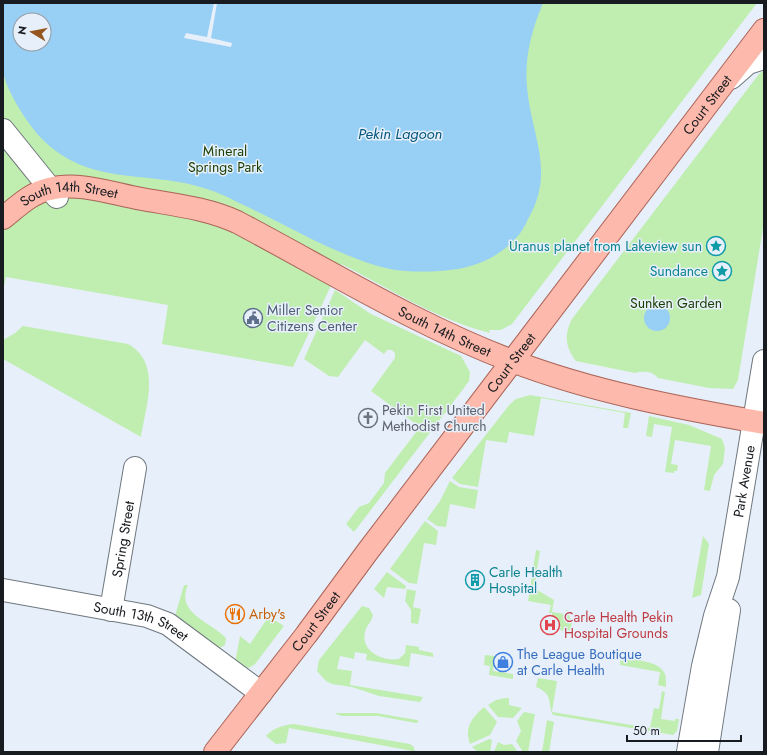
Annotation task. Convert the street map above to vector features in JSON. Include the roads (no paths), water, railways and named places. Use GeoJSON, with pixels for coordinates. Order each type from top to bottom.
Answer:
{"type":"FeatureCollection","features":[{"type":"Feature","properties":{"kind":"main road","name":"Court Street"},"geometry":{"type":"LineString","coordinates":[[215,752],[764,30]]}},
{"type":"Feature","properties":{"kind":"main road","name":"South 14th Street"},"geometry":{"type":"LineString","coordinates":[[3,218],[25,200],[39,192],[91,188],[141,199],[183,205],[221,215],[275,242],[415,318],[512,361],[615,394],[759,422]]}},
{"type":"Feature","properties":{"kind":"main road","name":"South 14th Street"},"geometry":{"type":"LineString","coordinates":[[3,228],[23,211],[42,201],[53,192],[118,199],[141,199]]}},
{"type":"Feature","properties":{"kind":"street"},"geometry":{"type":"LineString","coordinates":[[718,90],[748,63],[764,58]]}},
{"type":"Feature","properties":{"kind":"street"},"geometry":{"type":"LineString","coordinates":[[3,130],[53,192]]}},
{"type":"Feature","properties":{"kind":"street"},"geometry":{"type":"LineString","coordinates":[[23,154],[47,169],[91,188]]}},
{"type":"Feature","properties":{"kind":"street","name":"Park Avenue"},"geometry":{"type":"LineString","coordinates":[[688,752],[703,666],[715,616],[728,577],[759,422],[764,361]]}},
{"type":"Feature","properties":{"kind":"street","name":"Spring Street"},"geometry":{"type":"LineString","coordinates":[[111,610],[135,468]]}},
{"type":"Feature","properties":{"kind":"street","name":"Park Avenue"},"geometry":{"type":"LineString","coordinates":[[707,752],[729,619],[728,577]]}},
{"type":"Feature","properties":{"kind":"street","name":"South 13th Street"},"geometry":{"type":"LineString","coordinates":[[3,590],[147,616],[168,624],[261,693]]}},
{"type":"Feature","properties":{"kind":"water","name":"Pekin Lagoon"},"geometry":{"type":"Polygon","coordinates":[[[3,3],[543,3],[532,33],[526,76],[529,105],[540,153],[540,185],[536,202],[520,234],[508,246],[491,258],[472,266],[451,270],[415,272],[390,269],[337,251],[219,193],[185,183],[99,171],[79,164],[60,154],[41,138],[24,116],[8,88],[3,71],[3,3]]]}},
{"type":"Feature","properties":{"kind":"water"},"geometry":{"type":"Polygon","coordinates":[[[657,305],[666,309],[670,318],[666,327],[657,331],[648,327],[644,318],[648,309],[657,305]]]}},
{"type":"Feature","properties":{"kind":"place","name":"Uranus planet from Lakeview sun"},"geometry":{"type":"Point","coordinates":[716,246]}},
{"type":"Feature","properties":{"kind":"place","name":"Sundance"},"geometry":{"type":"Point","coordinates":[722,271]}},
{"type":"Feature","properties":{"kind":"place","name":"Miller Senior Citizens Center"},"geometry":{"type":"Point","coordinates":[253,318]}},
{"type":"Feature","properties":{"kind":"place","name":"Pekin First United Methodist Church"},"geometry":{"type":"Point","coordinates":[368,418]}},
{"type":"Feature","properties":{"kind":"place","name":"Carle Health Hospital"},"geometry":{"type":"Point","coordinates":[475,580]}},
{"type":"Feature","properties":{"kind":"place","name":"Arby's"},"geometry":{"type":"Point","coordinates":[235,614]}},
{"type":"Feature","properties":{"kind":"place","name":"Carle Health Pekin Hospital Grounds"},"geometry":{"type":"Point","coordinates":[550,625]}},
{"type":"Feature","properties":{"kind":"place","name":"The League Boutique at Carle Health"},"geometry":{"type":"Point","coordinates":[503,662]}},
{"type":"Feature","properties":{"kind":"park label","name":"Mineral Springs Park"},"geometry":{"type":"Point","coordinates":[225,160]}},
{"type":"Feature","properties":{"kind":"park label","name":"Sunken Garden"},"geometry":{"type":"Point","coordinates":[676,303]}}]}
